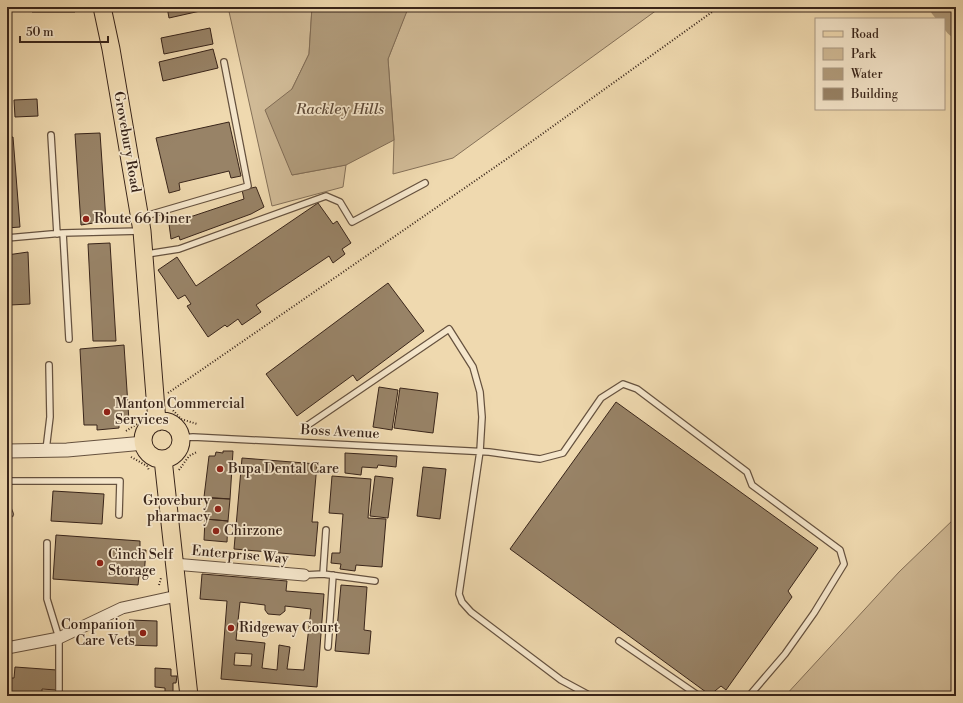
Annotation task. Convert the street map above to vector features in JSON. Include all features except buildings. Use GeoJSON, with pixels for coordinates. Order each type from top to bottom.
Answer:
{"type":"FeatureCollection","features":[{"type":"Feature","properties":{"kind":"main road","name":"Grovebury Road"},"geometry":{"type":"LineString","coordinates":[[102,7],[111,49],[141,225],[144,254],[150,418]]}},
{"type":"Feature","properties":{"kind":"main road"},"geometry":{"type":"LineString","coordinates":[[150,418],[174,424],[178,429],[181,438],[178,450],[174,455],[163,459],[149,454],[144,443],[144,434],[148,428],[150,418]]}},
{"type":"Feature","properties":{"kind":"main road"},"geometry":{"type":"LineString","coordinates":[[163,459],[189,696]]}},
{"type":"Feature","properties":{"kind":"street"},"geometry":{"type":"LineString","coordinates":[[7,451],[46,450],[144,443]]}},
{"type":"Feature","properties":{"kind":"street","name":"Enterprise Way"},"geometry":{"type":"LineString","coordinates":[[174,564],[304,575]]}},
{"type":"Feature","properties":{"kind":"street"},"geometry":{"type":"LineString","coordinates":[[7,648],[59,638],[122,608],[177,596]]}},
{"type":"Feature","properties":{"kind":"lane"},"geometry":{"type":"LineString","coordinates":[[7,238],[141,225],[248,186],[224,62]]}},
{"type":"Feature","properties":{"kind":"lane"},"geometry":{"type":"LineString","coordinates":[[51,135],[68,339]]}},
{"type":"Feature","properties":{"kind":"lane"},"geometry":{"type":"LineString","coordinates":[[144,254],[179,249],[326,196],[340,202],[352,222],[425,183]]}},
{"type":"Feature","properties":{"kind":"lane"},"geometry":{"type":"LineString","coordinates":[[308,425],[448,329],[464,350],[478,379],[482,417],[480,451],[459,594],[462,602],[471,612],[561,680],[586,694]]}},
{"type":"Feature","properties":{"kind":"lane"},"geometry":{"type":"LineString","coordinates":[[46,450],[50,417],[49,365]]}},
{"type":"Feature","properties":{"kind":"lane","name":"Boss Avenue"},"geometry":{"type":"LineString","coordinates":[[181,438],[193,437],[498,452],[540,459],[563,452],[601,398],[623,384],[637,389],[747,472],[752,485],[840,550],[844,564],[818,607],[785,654],[749,696]]}},
{"type":"Feature","properties":{"kind":"lane"},"geometry":{"type":"LineString","coordinates":[[7,481],[120,481],[119,515]]}},
{"type":"Feature","properties":{"kind":"lane"},"geometry":{"type":"LineString","coordinates":[[7,507],[10,514]]}},
{"type":"Feature","properties":{"kind":"lane"},"geometry":{"type":"LineString","coordinates":[[322,574],[326,530]]}},
{"type":"Feature","properties":{"kind":"lane"},"geometry":{"type":"LineString","coordinates":[[46,543],[47,599],[59,638],[59,696]]}},
{"type":"Feature","properties":{"kind":"lane"},"geometry":{"type":"LineString","coordinates":[[304,575],[322,574],[375,581]]}},
{"type":"Feature","properties":{"kind":"lane"},"geometry":{"type":"LineString","coordinates":[[328,647],[333,575]]}},
{"type":"Feature","properties":{"kind":"lane"},"geometry":{"type":"LineString","coordinates":[[619,641],[699,696]]}},
{"type":"Feature","properties":{"kind":"path"},"geometry":{"type":"LineString","coordinates":[[166,387],[168,394],[524,148],[719,7]]}},
{"type":"Feature","properties":{"kind":"path"},"geometry":{"type":"LineString","coordinates":[[170,406],[173,412],[181,419],[196,424]]}},
{"type":"Feature","properties":{"kind":"path"},"geometry":{"type":"LineString","coordinates":[[122,432],[150,418]]}},
{"type":"Feature","properties":{"kind":"green space"},"geometry":{"type":"Polygon","coordinates":[[[228,7],[312,7],[309,54],[292,89],[292,175],[346,165],[343,187],[272,206],[228,7]]]}},
{"type":"Feature","properties":{"kind":"green space"},"geometry":{"type":"Polygon","coordinates":[[[411,7],[661,7],[453,158],[393,174],[394,140],[388,59],[407,10],[411,7]]]}},
{"type":"Feature","properties":{"kind":"green space"},"geometry":{"type":"Polygon","coordinates":[[[956,517],[956,696],[785,696],[899,572],[956,517]]]}},
{"type":"Feature","properties":{"kind":"water","name":"Rackley Hills"},"geometry":{"type":"Polygon","coordinates":[[[312,7],[411,7],[407,11],[388,59],[394,140],[346,165],[292,175],[265,110],[292,89],[309,54],[312,7]]]}},
{"type":"Feature","properties":{"kind":"waterway"},"geometry":{"type":"LineString","coordinates":[[940,7],[956,27]]}},
{"type":"Feature","properties":{"kind":"place","name":"Route 66 Diner"},"geometry":{"type":"Point","coordinates":[86,219]}},
{"type":"Feature","properties":{"kind":"place","name":"Manton Commercial Services"},"geometry":{"type":"Point","coordinates":[107,412]}},
{"type":"Feature","properties":{"kind":"place","name":"Bupa Dental Care"},"geometry":{"type":"Point","coordinates":[220,469]}},
{"type":"Feature","properties":{"kind":"place","name":"Grovebury pharmacy"},"geometry":{"type":"Point","coordinates":[218,509]}},
{"type":"Feature","properties":{"kind":"place","name":"Chirzone"},"geometry":{"type":"Point","coordinates":[216,531]}},
{"type":"Feature","properties":{"kind":"place","name":"Cinch Self Storage"},"geometry":{"type":"Point","coordinates":[100,563]}},
{"type":"Feature","properties":{"kind":"place","name":"Ridgeway Court"},"geometry":{"type":"Point","coordinates":[231,628]}},
{"type":"Feature","properties":{"kind":"place","name":"Companion Care Vets"},"geometry":{"type":"Point","coordinates":[143,633]}}]}
